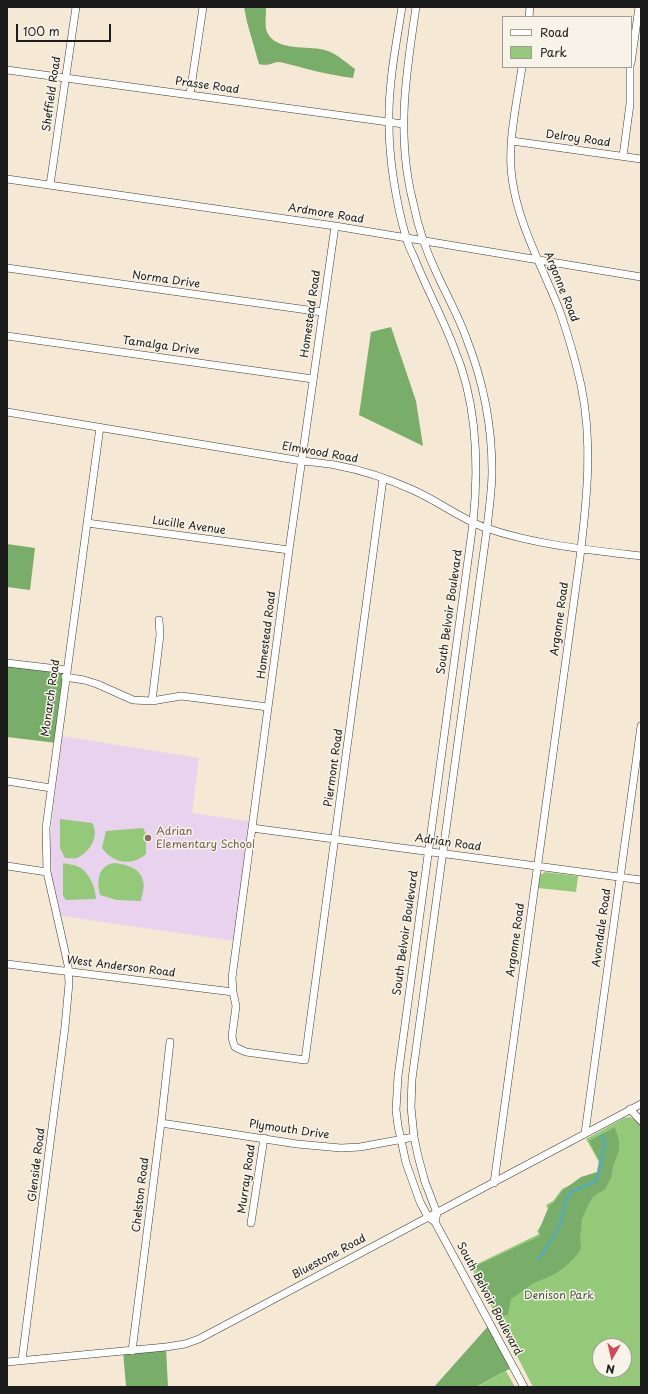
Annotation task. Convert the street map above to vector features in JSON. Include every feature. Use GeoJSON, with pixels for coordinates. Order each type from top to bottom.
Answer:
{"type":"FeatureCollection","features":[{"type":"Feature","properties":{"kind":"street","name":"Sheffield Road"},"geometry":{"type":"LineString","coordinates":[[50,185],[76,7]]}},
{"type":"Feature","properties":{"kind":"street"},"geometry":{"type":"LineString","coordinates":[[190,94],[202,7]]}},
{"type":"Feature","properties":{"kind":"street","name":"South Belvoir Boulevard"},"geometry":{"type":"LineString","coordinates":[[402,7],[390,92],[389,123],[391,162],[396,195],[406,237],[455,349],[468,393],[477,466],[473,523],[398,1076],[396,1110],[401,1139],[412,1181],[428,1217],[435,1222],[524,1387]]}},
{"type":"Feature","properties":{"kind":"street"},"geometry":{"type":"LineString","coordinates":[[416,7],[405,91],[403,124],[406,162],[412,201],[424,241],[437,274],[467,340],[476,365],[484,400],[491,447],[492,470],[487,528],[412,1079],[411,1107],[414,1137],[425,1182],[437,1213],[435,1222]]}},
{"type":"Feature","properties":{"kind":"street"},"geometry":{"type":"LineString","coordinates":[[632,56],[639,7]]}},
{"type":"Feature","properties":{"kind":"street","name":"Argonne Road"},"geometry":{"type":"LineString","coordinates":[[494,1183],[581,549],[589,462],[587,421],[572,346],[559,309],[524,225],[512,178],[510,159],[522,68]]}},
{"type":"Feature","properties":{"kind":"street"},"geometry":{"type":"LineString","coordinates":[[623,156],[630,104],[630,68]]}},
{"type":"Feature","properties":{"kind":"street","name":"Prasse Road"},"geometry":{"type":"LineString","coordinates":[[7,70],[403,124]]}},
{"type":"Feature","properties":{"kind":"street","name":"Delroy Road"},"geometry":{"type":"LineString","coordinates":[[512,141],[641,159]]}},
{"type":"Feature","properties":{"kind":"street","name":"Ardmore Road"},"geometry":{"type":"LineString","coordinates":[[7,179],[335,226],[641,277]]}},
{"type":"Feature","properties":{"kind":"street","name":"Homestead Road"},"geometry":{"type":"LineString","coordinates":[[235,1047],[232,1036],[236,1006],[232,978],[289,550],[335,226]]}},
{"type":"Feature","properties":{"kind":"street","name":"Norma Drive"},"geometry":{"type":"LineString","coordinates":[[7,268],[322,312]]}},
{"type":"Feature","properties":{"kind":"street","name":"Tamalga Drive"},"geometry":{"type":"LineString","coordinates":[[7,336],[313,379]]}},
{"type":"Feature","properties":{"kind":"street","name":"Elmwood Road"},"geometry":{"type":"LineString","coordinates":[[7,412],[302,461],[335,465],[383,479],[419,493],[473,523],[487,528],[527,539],[581,549],[641,556]]}},
{"type":"Feature","properties":{"kind":"street","name":"Monarch Road"},"geometry":{"type":"LineString","coordinates":[[69,972],[67,957],[47,872],[46,828],[100,427]]}},
{"type":"Feature","properties":{"kind":"street","name":"Piermont Road"},"geometry":{"type":"LineString","coordinates":[[235,1047],[246,1052],[305,1060],[383,479]]}},
{"type":"Feature","properties":{"kind":"street","name":"Lucille Avenue"},"geometry":{"type":"LineString","coordinates":[[87,522],[289,550]]}},
{"type":"Feature","properties":{"kind":"street"},"geometry":{"type":"LineString","coordinates":[[152,701],[160,635],[159,620]]}},
{"type":"Feature","properties":{"kind":"street"},"geometry":{"type":"LineString","coordinates":[[7,663],[66,673],[133,700],[152,701],[189,696],[268,707]]}},
{"type":"Feature","properties":{"kind":"street","name":"Avondale Road"},"geometry":{"type":"LineString","coordinates":[[586,1133],[641,726]]}},
{"type":"Feature","properties":{"kind":"street"},"geometry":{"type":"LineString","coordinates":[[7,781],[51,788]]}},
{"type":"Feature","properties":{"kind":"street","name":"Adrian Road"},"geometry":{"type":"LineString","coordinates":[[252,828],[641,880]]}},
{"type":"Feature","properties":{"kind":"street"},"geometry":{"type":"LineString","coordinates":[[7,866],[47,872]]}},
{"type":"Feature","properties":{"kind":"street","name":"West Anderson Road"},"geometry":{"type":"LineString","coordinates":[[7,964],[233,992]]}},
{"type":"Feature","properties":{"kind":"street","name":"Glenside Road"},"geometry":{"type":"LineString","coordinates":[[22,1360],[65,1027],[69,972]]}},
{"type":"Feature","properties":{"kind":"street","name":"Chelston Road"},"geometry":{"type":"LineString","coordinates":[[132,1350],[170,1042]]}},
{"type":"Feature","properties":{"kind":"street","name":"Bluestone Road"},"geometry":{"type":"LineString","coordinates":[[7,1362],[185,1344],[199,1339],[641,1104]]}},
{"type":"Feature","properties":{"kind":"street"},"geometry":{"type":"LineString","coordinates":[[630,1110],[641,1121]]}},
{"type":"Feature","properties":{"kind":"street","name":"Plymouth Drive"},"geometry":{"type":"LineString","coordinates":[[161,1123],[317,1146],[342,1148],[360,1147],[414,1137]]}},
{"type":"Feature","properties":{"kind":"street","name":"Murray Road"},"geometry":{"type":"LineString","coordinates":[[251,1223],[264,1138]]}},
{"type":"Feature","properties":{"kind":"shaded area","name":"Adrian Elementary School"},"geometry":{"type":"Polygon","coordinates":[[[62,736],[199,758],[192,813],[248,821],[234,941],[61,916],[52,877],[50,838],[62,736]]]}},
{"type":"Feature","properties":{"kind":"green space"},"geometry":{"type":"Polygon","coordinates":[[[244,7],[266,7],[266,29],[269,36],[275,41],[289,46],[320,49],[330,52],[355,69],[353,78],[280,62],[266,65],[259,64],[244,7]]]}},
{"type":"Feature","properties":{"kind":"green space"},"geometry":{"type":"Polygon","coordinates":[[[391,327],[416,401],[423,446],[359,415],[371,332],[391,327]]]}},
{"type":"Feature","properties":{"kind":"green space"},"geometry":{"type":"Polygon","coordinates":[[[7,544],[35,548],[30,590],[7,587],[7,544]]]}},
{"type":"Feature","properties":{"kind":"green space"},"geometry":{"type":"Polygon","coordinates":[[[7,663],[66,670],[57,743],[7,737],[7,663]]]}},
{"type":"Feature","properties":{"kind":"green space"},"geometry":{"type":"Polygon","coordinates":[[[60,819],[92,823],[95,833],[90,848],[77,858],[65,858],[60,848],[60,819]]]}},
{"type":"Feature","properties":{"kind":"green space"},"geometry":{"type":"Polygon","coordinates":[[[143,828],[146,834],[146,854],[134,861],[122,862],[117,860],[106,853],[102,848],[106,831],[143,828]]]}},
{"type":"Feature","properties":{"kind":"green space"},"geometry":{"type":"Polygon","coordinates":[[[63,863],[83,869],[89,876],[93,885],[96,899],[66,900],[63,896],[63,863]]]}},
{"type":"Feature","properties":{"kind":"green space"},"geometry":{"type":"Polygon","coordinates":[[[114,863],[123,864],[136,870],[142,877],[144,888],[141,901],[117,900],[100,895],[99,880],[101,871],[104,867],[114,863]]]}},
{"type":"Feature","properties":{"kind":"green space"},"geometry":{"type":"Polygon","coordinates":[[[545,872],[578,876],[576,892],[538,888],[540,875],[545,872]]]}},
{"type":"Feature","properties":{"kind":"green space","name":"Denison Park"},"geometry":{"type":"Polygon","coordinates":[[[630,1117],[641,1126],[641,1387],[533,1387],[471,1267],[539,1234],[537,1231],[550,1214],[546,1205],[553,1201],[562,1189],[597,1172],[599,1162],[586,1139],[624,1118],[630,1117]]]}},
{"type":"Feature","properties":{"kind":"green space"},"geometry":{"type":"Polygon","coordinates":[[[615,1127],[619,1141],[619,1150],[611,1178],[605,1189],[594,1196],[589,1203],[582,1219],[580,1238],[581,1248],[576,1256],[566,1266],[555,1274],[534,1283],[511,1299],[508,1315],[500,1316],[476,1266],[540,1236],[539,1230],[549,1206],[563,1190],[581,1177],[597,1172],[599,1161],[589,1141],[615,1127]]]}},
{"type":"Feature","properties":{"kind":"green space"},"geometry":{"type":"Polygon","coordinates":[[[490,1324],[513,1367],[476,1387],[434,1387],[490,1324]]]}},
{"type":"Feature","properties":{"kind":"green space"},"geometry":{"type":"Polygon","coordinates":[[[166,1347],[168,1387],[122,1387],[126,1386],[123,1351],[166,1347]]]}},
{"type":"Feature","properties":{"kind":"green space"},"geometry":{"type":"Polygon","coordinates":[[[506,1371],[515,1387],[477,1387],[506,1371]]]}},
{"type":"Feature","properties":{"kind":"waterway"},"geometry":{"type":"LineString","coordinates":[[538,1259],[558,1229],[562,1220],[565,1203],[568,1196],[571,1192],[596,1181],[605,1144],[602,1135]]}},
{"type":"Feature","properties":{"kind":"place","name":"Adrian Elementary School"},"geometry":{"type":"Point","coordinates":[148,838]}}]}
